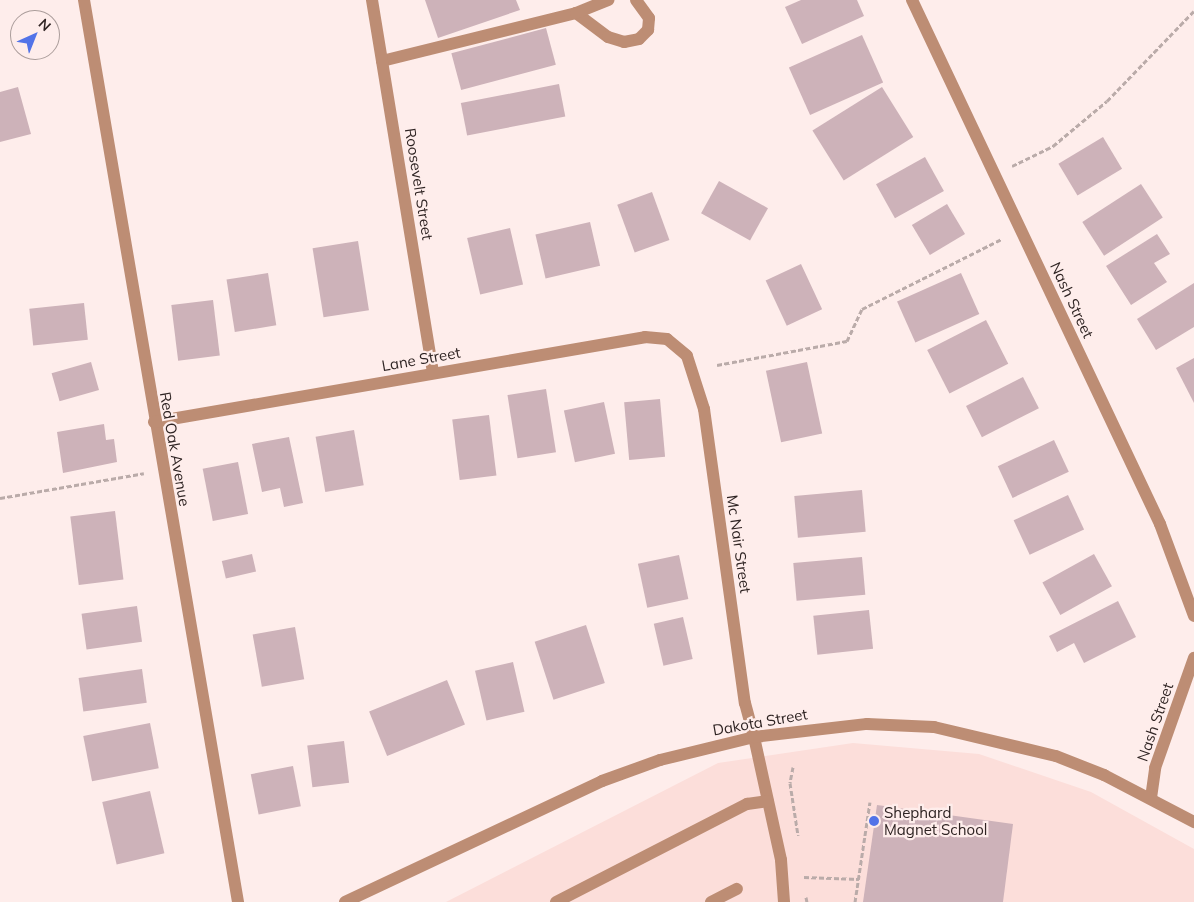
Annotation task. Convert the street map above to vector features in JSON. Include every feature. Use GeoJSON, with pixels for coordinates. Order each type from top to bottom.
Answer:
{"type":"FeatureCollection","features":[{"type":"Feature","properties":{"kind":"street","name":"Red Oak Avenue"},"geometry":{"type":"LineString","coordinates":[[84,0],[162,470],[238,902]]}},
{"type":"Feature","properties":{"kind":"street","name":"Roosevelt Street"},"geometry":{"type":"LineString","coordinates":[[372,0],[433,373]]}},
{"type":"Feature","properties":{"kind":"street"},"geometry":{"type":"LineString","coordinates":[[382,61],[576,13],[609,0]]}},
{"type":"Feature","properties":{"kind":"street"},"geometry":{"type":"LineString","coordinates":[[576,13],[608,37],[624,42],[639,39],[648,30],[649,18],[636,0]]}},
{"type":"Feature","properties":{"kind":"street","name":"Nash Street"},"geometry":{"type":"LineString","coordinates":[[912,0],[1160,524],[1194,616]]}},
{"type":"Feature","properties":{"kind":"street","name":"Lane Street"},"geometry":{"type":"LineString","coordinates":[[154,422],[645,337],[667,338],[687,356]]}},
{"type":"Feature","properties":{"kind":"street","name":"Mc Nair Street"},"geometry":{"type":"LineString","coordinates":[[687,356],[704,409],[745,703],[781,860],[784,902]]}},
{"type":"Feature","properties":{"kind":"street","name":"Nash Street"},"geometry":{"type":"LineString","coordinates":[[1151,798],[1155,768],[1194,658]]}},
{"type":"Feature","properties":{"kind":"street","name":"Dakota Street"},"geometry":{"type":"LineString","coordinates":[[345,902],[602,781],[660,760],[754,737],[867,724],[934,727],[1056,756],[1104,775],[1194,822]]}},
{"type":"Feature","properties":{"kind":"street"},"geometry":{"type":"LineString","coordinates":[[556,902],[747,804],[768,801]]}},
{"type":"Feature","properties":{"kind":"street"},"geometry":{"type":"LineString","coordinates":[[711,902],[737,889]]}},
{"type":"Feature","properties":{"kind":"path"},"geometry":{"type":"LineString","coordinates":[[995,174],[1053,146],[1107,101],[1194,11]]}},
{"type":"Feature","properties":{"kind":"path"},"geometry":{"type":"LineString","coordinates":[[717,365],[847,341],[862,309],[1021,229]]}},
{"type":"Feature","properties":{"kind":"path"},"geometry":{"type":"LineString","coordinates":[[0,498],[162,470]]}},
{"type":"Feature","properties":{"kind":"path"},"geometry":{"type":"LineString","coordinates":[[855,902],[870,802]]}},
{"type":"Feature","properties":{"kind":"path"},"geometry":{"type":"LineString","coordinates":[[804,877],[859,879]]}},
{"type":"Feature","properties":{"kind":"shaded area","name":"Shephard Magnet School"},"geometry":{"type":"Polygon","coordinates":[[[853,743],[979,754],[1091,792],[1194,849],[1194,902],[446,902],[718,763],[853,743]]]}},
{"type":"Feature","properties":{"kind":"building"},"geometry":{"type":"Polygon","coordinates":[[[425,0],[516,0],[520,10],[438,38],[425,0]]]}},
{"type":"Feature","properties":{"kind":"building"},"geometry":{"type":"Polygon","coordinates":[[[801,0],[857,0],[864,16],[802,44],[785,7],[801,0]]]}},
{"type":"Feature","properties":{"kind":"building"},"geometry":{"type":"Polygon","coordinates":[[[546,28],[556,65],[461,90],[451,53],[546,28]]]}},
{"type":"Feature","properties":{"kind":"building"},"geometry":{"type":"Polygon","coordinates":[[[862,35],[883,83],[810,115],[789,68],[862,35]]]}},
{"type":"Feature","properties":{"kind":"building"},"geometry":{"type":"Polygon","coordinates":[[[559,84],[565,116],[467,135],[461,103],[559,84]]]}},
{"type":"Feature","properties":{"kind":"building"},"geometry":{"type":"Polygon","coordinates":[[[18,87],[31,134],[0,142],[0,92],[18,87]]]}},
{"type":"Feature","properties":{"kind":"building"},"geometry":{"type":"Polygon","coordinates":[[[882,87],[913,137],[844,180],[812,130],[882,87]]]}},
{"type":"Feature","properties":{"kind":"building"},"geometry":{"type":"Polygon","coordinates":[[[1103,137],[1122,169],[1077,195],[1058,164],[1103,137]]]}},
{"type":"Feature","properties":{"kind":"building"},"geometry":{"type":"Polygon","coordinates":[[[925,157],[944,191],[895,218],[876,184],[925,157]]]}},
{"type":"Feature","properties":{"kind":"building"},"geometry":{"type":"Polygon","coordinates":[[[719,181],[768,208],[750,241],[701,213],[719,181]]]}},
{"type":"Feature","properties":{"kind":"building"},"geometry":{"type":"Polygon","coordinates":[[[1141,184],[1163,218],[1104,256],[1082,222],[1141,184]]]}},
{"type":"Feature","properties":{"kind":"building"},"geometry":{"type":"Polygon","coordinates":[[[652,192],[669,240],[635,253],[617,205],[652,192]]]}},
{"type":"Feature","properties":{"kind":"building"},"geometry":{"type":"Polygon","coordinates":[[[947,204],[965,234],[930,255],[912,225],[947,204]]]}},
{"type":"Feature","properties":{"kind":"building"},"geometry":{"type":"Polygon","coordinates":[[[590,222],[600,266],[546,278],[535,235],[590,222]]]}},
{"type":"Feature","properties":{"kind":"building"},"geometry":{"type":"Polygon","coordinates":[[[510,228],[523,285],[480,294],[467,238],[510,228]]]}},
{"type":"Feature","properties":{"kind":"building"},"geometry":{"type":"Polygon","coordinates":[[[1157,234],[1170,254],[1154,263],[1167,282],[1131,305],[1106,266],[1157,234]]]}},
{"type":"Feature","properties":{"kind":"building"},"geometry":{"type":"Polygon","coordinates":[[[358,241],[369,310],[324,317],[313,248],[358,241]]]}},
{"type":"Feature","properties":{"kind":"building"},"geometry":{"type":"Polygon","coordinates":[[[801,264],[822,309],[787,326],[766,280],[801,264]]]}},
{"type":"Feature","properties":{"kind":"building"},"geometry":{"type":"Polygon","coordinates":[[[268,273],[276,325],[235,332],[227,280],[268,273]]]}},
{"type":"Feature","properties":{"kind":"building"},"geometry":{"type":"Polygon","coordinates":[[[961,273],[979,314],[915,343],[897,301],[961,273]]]}},
{"type":"Feature","properties":{"kind":"building"},"geometry":{"type":"Polygon","coordinates":[[[1194,283],[1194,327],[1156,350],[1137,319],[1194,283]]]}},
{"type":"Feature","properties":{"kind":"building"},"geometry":{"type":"Polygon","coordinates":[[[213,300],[220,356],[178,361],[171,305],[213,300]]]}},
{"type":"Feature","properties":{"kind":"building"},"geometry":{"type":"Polygon","coordinates":[[[84,303],[88,340],[33,346],[29,309],[84,303]]]}},
{"type":"Feature","properties":{"kind":"building"},"geometry":{"type":"Polygon","coordinates":[[[986,320],[1008,364],[949,394],[927,350],[986,320]]]}},
{"type":"Feature","properties":{"kind":"building"},"geometry":{"type":"Polygon","coordinates":[[[1194,358],[1194,403],[1176,368],[1194,358]]]}},
{"type":"Feature","properties":{"kind":"building"},"geometry":{"type":"Polygon","coordinates":[[[91,362],[99,390],[60,401],[52,373],[91,362]]]}},
{"type":"Feature","properties":{"kind":"building"},"geometry":{"type":"Polygon","coordinates":[[[807,362],[822,433],[781,442],[766,371],[807,362]]]}},
{"type":"Feature","properties":{"kind":"building"},"geometry":{"type":"Polygon","coordinates":[[[1023,377],[1039,408],[982,437],[966,406],[1023,377]]]}},
{"type":"Feature","properties":{"kind":"building"},"geometry":{"type":"Polygon","coordinates":[[[546,389],[556,452],[517,458],[507,395],[546,389]]]}},
{"type":"Feature","properties":{"kind":"building"},"geometry":{"type":"Polygon","coordinates":[[[660,399],[665,457],[629,460],[624,402],[660,399]]]}},
{"type":"Feature","properties":{"kind":"building"},"geometry":{"type":"Polygon","coordinates":[[[604,402],[615,454],[575,462],[564,411],[604,402]]]}},
{"type":"Feature","properties":{"kind":"building"},"geometry":{"type":"Polygon","coordinates":[[[489,415],[496,476],[460,480],[452,420],[489,415]]]}},
{"type":"Feature","properties":{"kind":"building"},"geometry":{"type":"Polygon","coordinates":[[[104,424],[106,440],[114,439],[117,462],[63,473],[57,432],[104,424]]]}},
{"type":"Feature","properties":{"kind":"building"},"geometry":{"type":"Polygon","coordinates":[[[354,430],[364,485],[325,492],[316,437],[354,430]]]}},
{"type":"Feature","properties":{"kind":"building"},"geometry":{"type":"Polygon","coordinates":[[[289,437],[303,503],[284,507],[280,488],[262,492],[252,444],[289,437]]]}},
{"type":"Feature","properties":{"kind":"building"},"geometry":{"type":"Polygon","coordinates":[[[1054,440],[1069,472],[1013,498],[998,466],[1054,440]]]}},
{"type":"Feature","properties":{"kind":"building"},"geometry":{"type":"Polygon","coordinates":[[[238,462],[248,514],[213,521],[203,469],[238,462]]]}},
{"type":"Feature","properties":{"kind":"building"},"geometry":{"type":"Polygon","coordinates":[[[862,490],[866,532],[798,538],[794,496],[862,490]]]}},
{"type":"Feature","properties":{"kind":"building"},"geometry":{"type":"Polygon","coordinates":[[[1068,495],[1084,529],[1030,555],[1014,520],[1068,495]]]}},
{"type":"Feature","properties":{"kind":"building"},"geometry":{"type":"Polygon","coordinates":[[[115,511],[123,579],[79,585],[70,516],[115,511]]]}},
{"type":"Feature","properties":{"kind":"building"},"geometry":{"type":"Polygon","coordinates":[[[252,554],[256,572],[226,579],[222,561],[252,554]]]}},
{"type":"Feature","properties":{"kind":"building"},"geometry":{"type":"Polygon","coordinates":[[[1094,554],[1112,586],[1060,615],[1042,583],[1094,554]]]}},
{"type":"Feature","properties":{"kind":"building"},"geometry":{"type":"Polygon","coordinates":[[[679,555],[688,599],[647,608],[638,564],[679,555]]]}},
{"type":"Feature","properties":{"kind":"building"},"geometry":{"type":"Polygon","coordinates":[[[862,557],[865,595],[797,601],[793,563],[862,557]]]}},
{"type":"Feature","properties":{"kind":"building"},"geometry":{"type":"Polygon","coordinates":[[[1118,601],[1136,637],[1084,663],[1074,643],[1057,652],[1049,636],[1118,601]]]}},
{"type":"Feature","properties":{"kind":"building"},"geometry":{"type":"Polygon","coordinates":[[[137,606],[142,642],[87,649],[82,614],[137,606]]]}},
{"type":"Feature","properties":{"kind":"building"},"geometry":{"type":"Polygon","coordinates":[[[869,610],[873,649],[817,655],[813,616],[869,610]]]}},
{"type":"Feature","properties":{"kind":"building"},"geometry":{"type":"Polygon","coordinates":[[[683,617],[693,659],[663,666],[654,624],[683,617]]]}},
{"type":"Feature","properties":{"kind":"building"},"geometry":{"type":"Polygon","coordinates":[[[586,625],[605,683],[553,700],[535,642],[586,625]]]}},
{"type":"Feature","properties":{"kind":"building"},"geometry":{"type":"Polygon","coordinates":[[[295,627],[304,679],[262,687],[253,634],[295,627]]]}},
{"type":"Feature","properties":{"kind":"building"},"geometry":{"type":"Polygon","coordinates":[[[513,662],[524,712],[486,720],[475,671],[513,662]]]}},
{"type":"Feature","properties":{"kind":"building"},"geometry":{"type":"Polygon","coordinates":[[[142,669],[147,703],[83,712],[79,678],[142,669]]]}},
{"type":"Feature","properties":{"kind":"building"},"geometry":{"type":"Polygon","coordinates":[[[447,680],[465,725],[387,756],[369,711],[447,680]]]}},
{"type":"Feature","properties":{"kind":"building"},"geometry":{"type":"Polygon","coordinates":[[[150,723],[159,768],[92,781],[83,736],[150,723]]]}},
{"type":"Feature","properties":{"kind":"building"},"geometry":{"type":"Polygon","coordinates":[[[344,741],[349,783],[312,787],[307,746],[344,741]]]}},
{"type":"Feature","properties":{"kind":"building"},"geometry":{"type":"Polygon","coordinates":[[[293,766],[301,806],[259,814],[251,774],[293,766]]]}},
{"type":"Feature","properties":{"kind":"building"},"geometry":{"type":"Polygon","coordinates":[[[150,791],[164,853],[117,864],[102,802],[150,791]]]}},
{"type":"Feature","properties":{"kind":"building"},"geometry":{"type":"Polygon","coordinates":[[[877,805],[1013,824],[1003,902],[863,902],[877,805]]]}},
{"type":"Feature","properties":{"kind":"place","name":"Shephard Magnet School"},"geometry":{"type":"Point","coordinates":[874,821]}}]}
